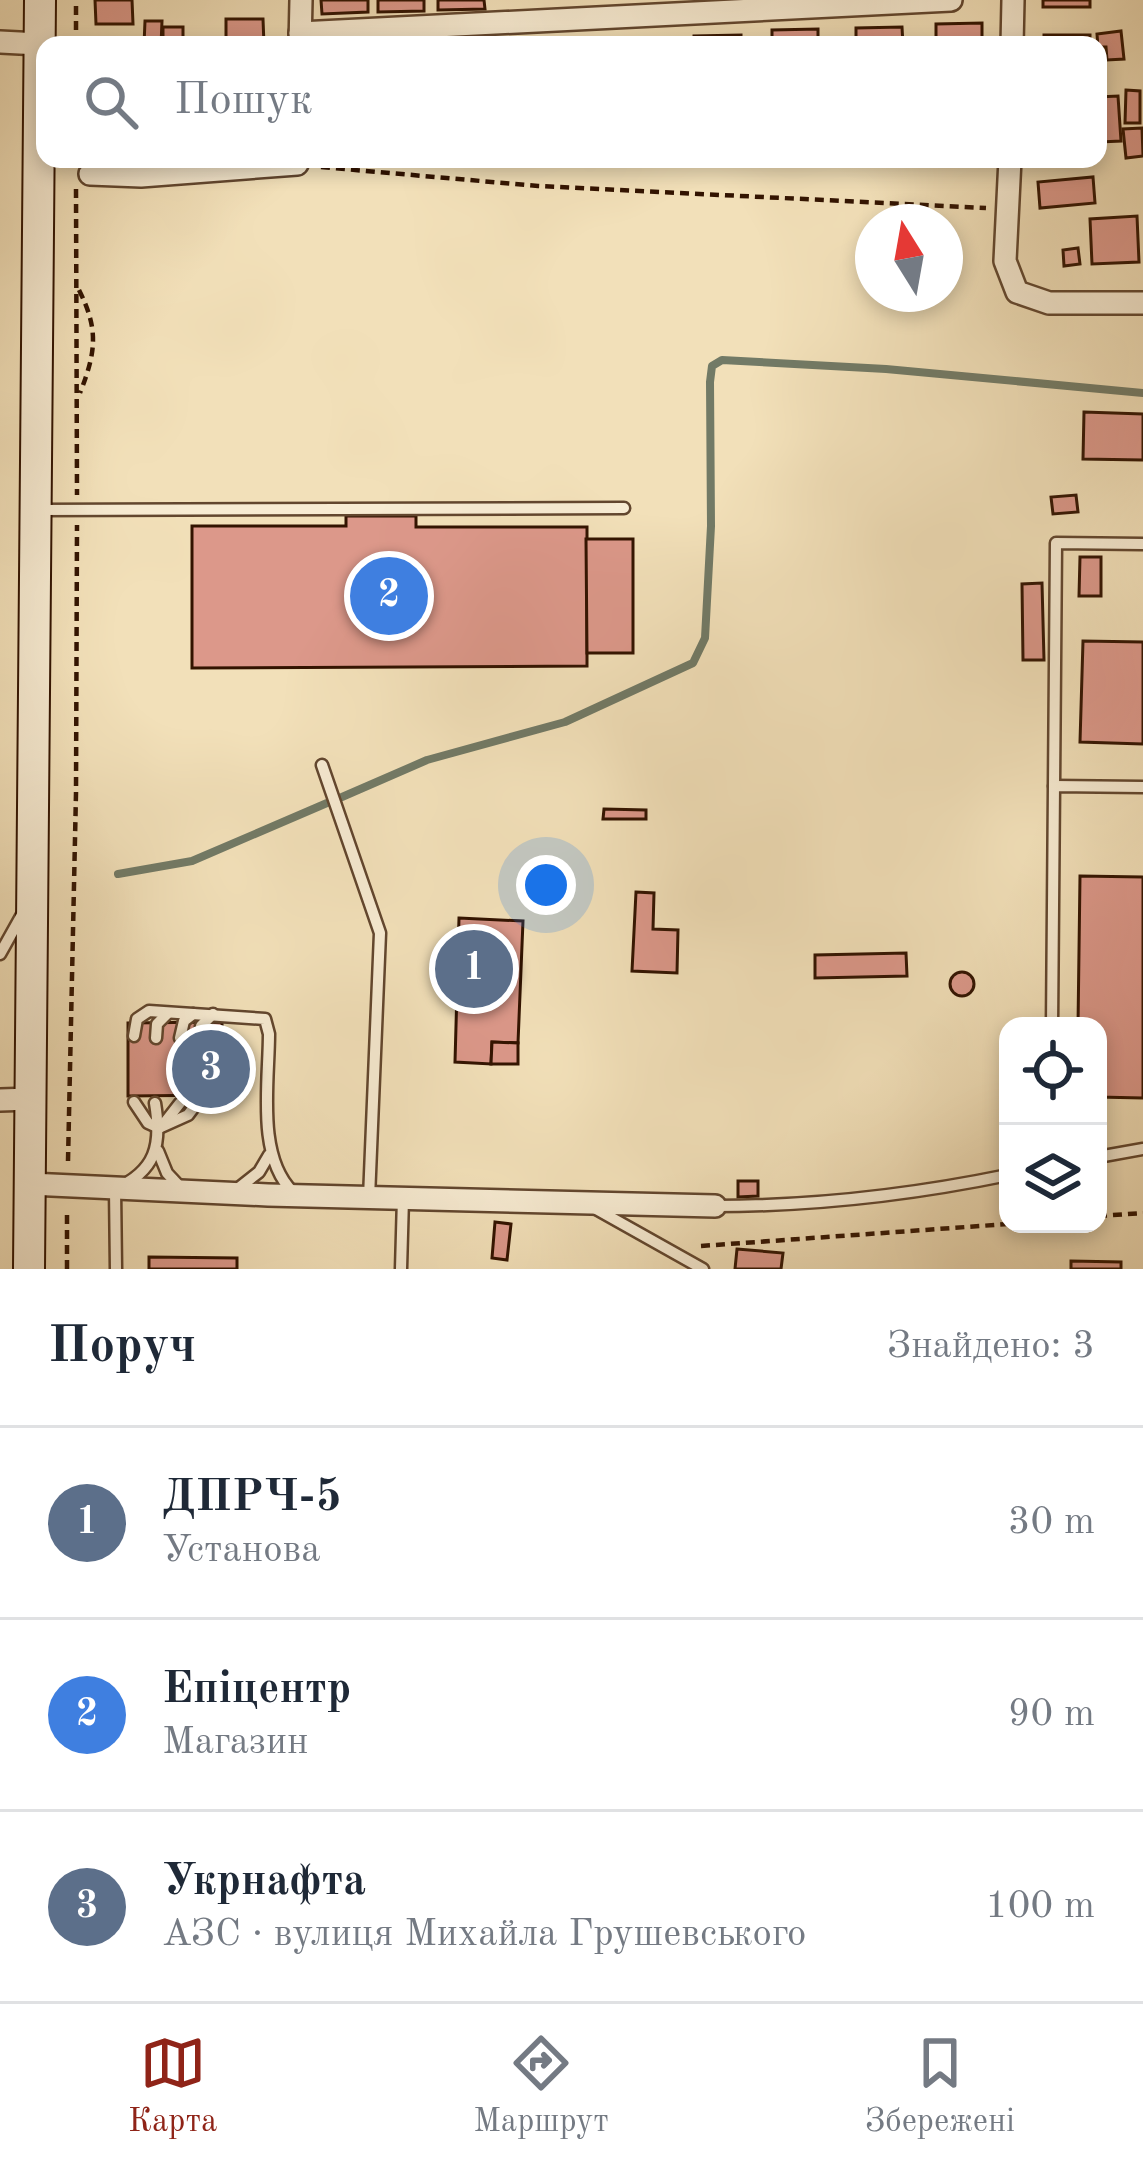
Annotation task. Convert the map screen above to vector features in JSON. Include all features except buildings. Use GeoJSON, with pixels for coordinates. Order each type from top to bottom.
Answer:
{"type":"FeatureCollection","features":[{"type":"Feature","properties":{"kind":"main road"},"geometry":{"type":"LineString","coordinates":[[39,36],[40,0]]}},
{"type":"Feature","properties":{"kind":"main road"},"geometry":{"type":"LineString","coordinates":[[29,1269],[30,1184],[16,1100],[33,894],[38,168]]}},
{"type":"Feature","properties":{"kind":"street"},"geometry":{"type":"LineString","coordinates":[[300,36],[301,0]]}},
{"type":"Feature","properties":{"kind":"street"},"geometry":{"type":"LineString","coordinates":[[350,36],[951,0]]}},
{"type":"Feature","properties":{"kind":"street"},"geometry":{"type":"LineString","coordinates":[[1012,0],[1012,36]]}},
{"type":"Feature","properties":{"kind":"street"},"geometry":{"type":"LineString","coordinates":[[0,42],[36,44]]}},
{"type":"Feature","properties":{"kind":"street"},"geometry":{"type":"LineString","coordinates":[[82,174],[141,176],[230,168]]}},
{"type":"Feature","properties":{"kind":"street"},"geometry":{"type":"LineString","coordinates":[[1010,168],[1005,261],[1017,292],[1030,299],[1143,303]]}},
{"type":"Feature","properties":{"kind":"street"},"geometry":{"type":"LineString","coordinates":[[30,1184],[226,1194],[715,1206]]}},
{"type":"Feature","properties":{"kind":"lane"},"geometry":{"type":"LineString","coordinates":[[37,510],[624,508]]}},
{"type":"Feature","properties":{"kind":"lane"},"geometry":{"type":"LineString","coordinates":[[1052,1017],[1056,543],[1143,544]]}},
{"type":"Feature","properties":{"kind":"lane"},"geometry":{"type":"LineString","coordinates":[[322,765],[380,933],[369,1198]]}},
{"type":"Feature","properties":{"kind":"lane"},"geometry":{"type":"LineString","coordinates":[[1054,786],[1143,787]]}},
{"type":"Feature","properties":{"kind":"lane"},"geometry":{"type":"LineString","coordinates":[[0,954],[33,894]]}},
{"type":"Feature","properties":{"kind":"lane"},"geometry":{"type":"LineString","coordinates":[[156,1038],[159,1020],[172,1012]]}},
{"type":"Feature","properties":{"kind":"lane"},"geometry":{"type":"LineString","coordinates":[[134,1036],[135,1023],[144,1013],[258,1016],[267,1021],[269,1156],[279,1178],[301,1196]]}},
{"type":"Feature","properties":{"kind":"lane"},"geometry":{"type":"LineString","coordinates":[[181,1037],[184,1021],[196,1013]]}},
{"type":"Feature","properties":{"kind":"lane"},"geometry":{"type":"LineString","coordinates":[[200,1038],[203,1022],[216,1014]]}},
{"type":"Feature","properties":{"kind":"lane"},"geometry":{"type":"LineString","coordinates":[[159,1129],[188,1115],[200,1099]]}},
{"type":"Feature","properties":{"kind":"lane"},"geometry":{"type":"LineString","coordinates":[[134,1102],[148,1123],[159,1129]]}},
{"type":"Feature","properties":{"kind":"lane"},"geometry":{"type":"LineString","coordinates":[[155,1103],[158,1151],[167,1173],[191,1192]]}},
{"type":"Feature","properties":{"kind":"lane"},"geometry":{"type":"LineString","coordinates":[[159,1129],[180,1103]]}},
{"type":"Feature","properties":{"kind":"lane"},"geometry":{"type":"LineString","coordinates":[[1107,1155],[1143,1149]]}},
{"type":"Feature","properties":{"kind":"lane"},"geometry":{"type":"LineString","coordinates":[[116,1269],[115,1189],[137,1178],[158,1151]]}},
{"type":"Feature","properties":{"kind":"lane"},"geometry":{"type":"LineString","coordinates":[[226,1194],[249,1182],[269,1156]]}},
{"type":"Feature","properties":{"kind":"lane"},"geometry":{"type":"LineString","coordinates":[[715,1206],[792,1206],[999,1177]]}},
{"type":"Feature","properties":{"kind":"lane"},"geometry":{"type":"LineString","coordinates":[[401,1269],[403,1198]]}},
{"type":"Feature","properties":{"kind":"lane"},"geometry":{"type":"LineString","coordinates":[[581,1201],[703,1269]]}},
{"type":"Feature","properties":{"kind":"path"},"geometry":{"type":"LineString","coordinates":[[76,0],[76,36]]}},
{"type":"Feature","properties":{"kind":"path"},"geometry":{"type":"LineString","coordinates":[[357,168],[538,186],[1010,209]]}},
{"type":"Feature","properties":{"kind":"path"},"geometry":{"type":"LineString","coordinates":[[67,1269],[76,816],[76,285],[82,174]]}},
{"type":"Feature","properties":{"kind":"path"},"geometry":{"type":"LineString","coordinates":[[76,285],[92,316],[94,358],[77,400]]}},
{"type":"Feature","properties":{"kind":"path"},"geometry":{"type":"LineString","coordinates":[[1107,1215],[1143,1213]]}},
{"type":"Feature","properties":{"kind":"path"},"geometry":{"type":"LineString","coordinates":[[659,1244],[716,1247],[999,1225]]}},
{"type":"Feature","properties":{"kind":"waterway"},"geometry":{"type":"LineString","coordinates":[[342,797],[427,760],[565,722],[693,663],[705,638],[711,526],[710,382],[712,366],[722,360],[886,369],[1143,393]]}},
{"type":"Feature","properties":{"kind":"waterway"},"geometry":{"type":"LineString","coordinates":[[118,874],[192,861],[327,803]]}},
{"type":"Feature","properties":{"kind":"place","name":"Епіцентр"},"geometry":{"type":"Point","coordinates":[389,596]}},
{"type":"Feature","properties":{"kind":"place","name":"ДПРЧ-5"},"geometry":{"type":"Point","coordinates":[474,969]}},
{"type":"Feature","properties":{"kind":"place","name":"Укрнафта"},"geometry":{"type":"Point","coordinates":[211,1069]}}]}
